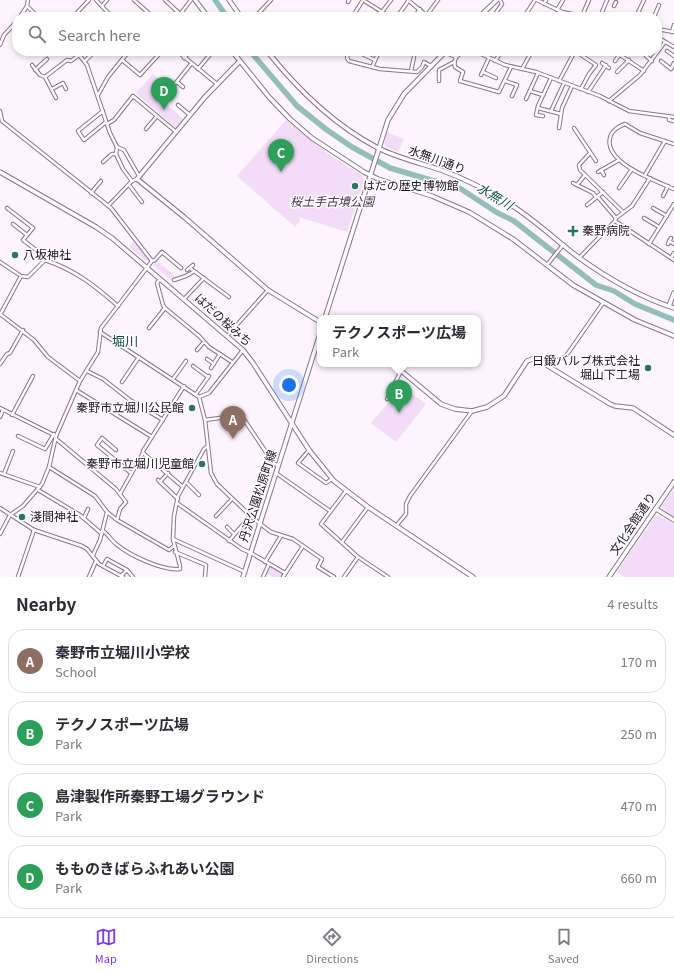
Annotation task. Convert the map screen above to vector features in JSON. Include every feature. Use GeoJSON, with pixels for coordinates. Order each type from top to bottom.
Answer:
{"type":"FeatureCollection","features":[{"type":"Feature","properties":{"kind":"street"},"geometry":{"type":"LineString","coordinates":[[23,12],[27,6],[28,0]]}},
{"type":"Feature","properties":{"kind":"street"},"geometry":{"type":"LineString","coordinates":[[78,12],[89,0]]}},
{"type":"Feature","properties":{"kind":"street"},"geometry":{"type":"LineString","coordinates":[[96,0],[107,12]]}},
{"type":"Feature","properties":{"kind":"street"},"geometry":{"type":"LineString","coordinates":[[102,6],[107,0]]}},
{"type":"Feature","properties":{"kind":"street"},"geometry":{"type":"LineString","coordinates":[[134,0],[147,12]]}},
{"type":"Feature","properties":{"kind":"street"},"geometry":{"type":"LineString","coordinates":[[165,0],[178,12]]}},
{"type":"Feature","properties":{"kind":"street"},"geometry":{"type":"LineString","coordinates":[[182,12],[191,0]]}},
{"type":"Feature","properties":{"kind":"street"},"geometry":{"type":"LineString","coordinates":[[195,0],[204,12]]}},
{"type":"Feature","properties":{"kind":"street"},"geometry":{"type":"LineString","coordinates":[[229,0],[237,12]]}},
{"type":"Feature","properties":{"kind":"street"},"geometry":{"type":"LineString","coordinates":[[260,12],[271,0]]}},
{"type":"Feature","properties":{"kind":"street"},"geometry":{"type":"LineString","coordinates":[[356,12],[363,0],[382,12],[391,0]]}},
{"type":"Feature","properties":{"kind":"street"},"geometry":{"type":"LineString","coordinates":[[400,12],[408,0],[423,12]]}},
{"type":"Feature","properties":{"kind":"street"},"geometry":{"type":"LineString","coordinates":[[430,12],[438,0]]}},
{"type":"Feature","properties":{"kind":"street"},"geometry":{"type":"LineString","coordinates":[[485,12],[497,0]]}},
{"type":"Feature","properties":{"kind":"street"},"geometry":{"type":"LineString","coordinates":[[497,12],[501,6],[500,0]]}},
{"type":"Feature","properties":{"kind":"street"},"geometry":{"type":"LineString","coordinates":[[528,12],[536,0],[557,10],[565,12]]}},
{"type":"Feature","properties":{"kind":"street"},"geometry":{"type":"LineString","coordinates":[[544,4],[546,0]]}},
{"type":"Feature","properties":{"kind":"street"},"geometry":{"type":"LineString","coordinates":[[557,10],[562,0]]}},
{"type":"Feature","properties":{"kind":"street"},"geometry":{"type":"LineString","coordinates":[[584,12],[589,0]]}},
{"type":"Feature","properties":{"kind":"street"},"geometry":{"type":"LineString","coordinates":[[602,12],[608,0]]}},
{"type":"Feature","properties":{"kind":"street"},"geometry":{"type":"LineString","coordinates":[[638,12],[644,0]]}},
{"type":"Feature","properties":{"kind":"street"},"geometry":{"type":"LineString","coordinates":[[614,6],[616,2]]}},
{"type":"Feature","properties":{"kind":"street"},"geometry":{"type":"LineString","coordinates":[[656,12],[659,5]]}},
{"type":"Feature","properties":{"kind":"street"},"geometry":{"type":"LineString","coordinates":[[27,6],[33,12]]}},
{"type":"Feature","properties":{"kind":"street"},"geometry":{"type":"LineString","coordinates":[[662,30],[673,32],[674,25]]}},
{"type":"Feature","properties":{"kind":"street"},"geometry":{"type":"LineString","coordinates":[[0,45],[4,35],[12,26]]}},
{"type":"Feature","properties":{"kind":"street"},"geometry":{"type":"LineString","coordinates":[[662,40],[674,47]]}},
{"type":"Feature","properties":{"kind":"street"},"geometry":{"type":"LineString","coordinates":[[662,46],[665,42]]}},
{"type":"Feature","properties":{"kind":"street"},"geometry":{"type":"LineString","coordinates":[[667,51],[674,56]]}},
{"type":"Feature","properties":{"kind":"street"},"geometry":{"type":"LineString","coordinates":[[45,77],[67,60],[71,61],[77,56]]}},
{"type":"Feature","properties":{"kind":"street"},"geometry":{"type":"LineString","coordinates":[[81,56],[85,61],[117,147],[116,154],[123,170],[132,181]]}},
{"type":"Feature","properties":{"kind":"street"},"geometry":{"type":"LineString","coordinates":[[85,61],[90,56]]}},
{"type":"Feature","properties":{"kind":"street"},"geometry":{"type":"LineString","coordinates":[[98,95],[108,77],[125,56]]}},
{"type":"Feature","properties":{"kind":"street"},"geometry":{"type":"LineString","coordinates":[[122,60],[140,75],[157,56]]}},
{"type":"Feature","properties":{"kind":"street"},"geometry":{"type":"LineString","coordinates":[[198,69],[208,56]]}},
{"type":"Feature","properties":{"kind":"street"},"geometry":{"type":"LineString","coordinates":[[235,56],[269,97],[295,124],[312,138],[370,175],[432,196],[469,212],[513,238],[574,285],[603,303],[635,320],[674,336]]}},
{"type":"Feature","properties":{"kind":"street","name":"水無川通り"},"geometry":{"type":"LineString","coordinates":[[271,56],[285,74],[314,103],[378,149],[440,170],[480,187],[524,213],[562,247],[619,283],[642,295],[674,308]]}},
{"type":"Feature","properties":{"kind":"street"},"geometry":{"type":"LineString","coordinates":[[347,56],[348,61],[372,67],[417,72],[425,62],[431,66]]}},
{"type":"Feature","properties":{"kind":"street"},"geometry":{"type":"LineString","coordinates":[[367,56],[375,60]]}},
{"type":"Feature","properties":{"kind":"street"},"geometry":{"type":"LineString","coordinates":[[372,67],[377,56]]}},
{"type":"Feature","properties":{"kind":"street"},"geometry":{"type":"LineString","coordinates":[[326,315],[388,120],[396,105],[440,56]]}},
{"type":"Feature","properties":{"kind":"street"},"geometry":{"type":"LineString","coordinates":[[485,56],[511,67],[538,73],[581,89],[629,111],[674,118]]}},
{"type":"Feature","properties":{"kind":"street"},"geometry":{"type":"LineString","coordinates":[[495,61],[498,56]]}},
{"type":"Feature","properties":{"kind":"street"},"geometry":{"type":"LineString","coordinates":[[522,69],[528,56]]}},
{"type":"Feature","properties":{"kind":"street"},"geometry":{"type":"LineString","coordinates":[[559,81],[572,56]]}},
{"type":"Feature","properties":{"kind":"street"},"geometry":{"type":"LineString","coordinates":[[581,89],[596,65],[582,56]]}},
{"type":"Feature","properties":{"kind":"street"},"geometry":{"type":"LineString","coordinates":[[615,61],[619,56]]}},
{"type":"Feature","properties":{"kind":"street"},"geometry":{"type":"LineString","coordinates":[[622,56],[644,71]]}},
{"type":"Feature","properties":{"kind":"street"},"geometry":{"type":"LineString","coordinates":[[646,56],[652,61]]}},
{"type":"Feature","properties":{"kind":"street"},"geometry":{"type":"LineString","coordinates":[[610,101],[644,71],[655,56]]}},
{"type":"Feature","properties":{"kind":"street"},"geometry":{"type":"LineString","coordinates":[[410,71],[414,57]]}},
{"type":"Feature","properties":{"kind":"street"},"geometry":{"type":"LineString","coordinates":[[439,81],[439,70],[454,62],[456,57]]}},
{"type":"Feature","properties":{"kind":"street"},"geometry":{"type":"LineString","coordinates":[[184,58],[217,84]]}},
{"type":"Feature","properties":{"kind":"street"},"geometry":{"type":"LineString","coordinates":[[489,58],[482,74],[493,78]]}},
{"type":"Feature","properties":{"kind":"street"},"geometry":{"type":"LineString","coordinates":[[35,70],[48,59]]}},
{"type":"Feature","properties":{"kind":"street"},"geometry":{"type":"LineString","coordinates":[[617,72],[629,60]]}},
{"type":"Feature","properties":{"kind":"street"},"geometry":{"type":"LineString","coordinates":[[661,61],[671,69],[674,63]]}},
{"type":"Feature","properties":{"kind":"street"},"geometry":{"type":"LineString","coordinates":[[108,206],[132,181],[138,178],[175,131],[239,62]]}},
{"type":"Feature","properties":{"kind":"street"},"geometry":{"type":"LineString","coordinates":[[454,62],[456,67],[463,72],[460,82],[499,92],[511,67]]}},
{"type":"Feature","properties":{"kind":"street"},"geometry":{"type":"LineString","coordinates":[[602,63],[609,68]]}},
{"type":"Feature","properties":{"kind":"street"},"geometry":{"type":"LineString","coordinates":[[171,89],[173,84],[177,82],[191,64]]}},
{"type":"Feature","properties":{"kind":"street"},"geometry":{"type":"LineString","coordinates":[[32,65],[40,75],[45,77],[56,98]]}},
{"type":"Feature","properties":{"kind":"street"},"geometry":{"type":"LineString","coordinates":[[588,92],[606,65]]}},
{"type":"Feature","properties":{"kind":"street"},"geometry":{"type":"LineString","coordinates":[[526,99],[538,73]]}},
{"type":"Feature","properties":{"kind":"street"},"geometry":{"type":"LineString","coordinates":[[543,116],[534,114],[551,78]]}},
{"type":"Feature","properties":{"kind":"street"},"geometry":{"type":"LineString","coordinates":[[504,81],[517,86],[512,96]]}},
{"type":"Feature","properties":{"kind":"street"},"geometry":{"type":"LineString","coordinates":[[177,82],[183,87]]}},
{"type":"Feature","properties":{"kind":"street"},"geometry":{"type":"LineString","coordinates":[[52,89],[63,83],[66,89]]}},
{"type":"Feature","properties":{"kind":"street"},"geometry":{"type":"LineString","coordinates":[[551,111],[564,83]]}},
{"type":"Feature","properties":{"kind":"street"},"geometry":{"type":"LineString","coordinates":[[559,128],[562,108],[572,86]]}},
{"type":"Feature","properties":{"kind":"street"},"geometry":{"type":"LineString","coordinates":[[530,91],[543,95]]}},
{"type":"Feature","properties":{"kind":"street"},"geometry":{"type":"LineString","coordinates":[[103,111],[78,131],[84,140],[107,123],[114,120],[133,96],[175,131]]}},
{"type":"Feature","properties":{"kind":"street"},"geometry":{"type":"LineString","coordinates":[[178,105],[190,115]]}},
{"type":"Feature","properties":{"kind":"street"},"geometry":{"type":"LineString","coordinates":[[538,108],[561,114]]}},
{"type":"Feature","properties":{"kind":"street"},"geometry":{"type":"LineString","coordinates":[[0,111],[2,121],[118,215],[152,261]]}},
{"type":"Feature","properties":{"kind":"street"},"geometry":{"type":"LineString","coordinates":[[146,129],[157,116]]}},
{"type":"Feature","properties":{"kind":"street"},"geometry":{"type":"LineString","coordinates":[[669,117],[669,120],[674,121]]}},
{"type":"Feature","properties":{"kind":"street"},"geometry":{"type":"LineString","coordinates":[[674,144],[640,133],[624,124],[613,132],[609,140],[611,151],[618,160],[632,169],[674,189]]}},
{"type":"Feature","properties":{"kind":"street"},"geometry":{"type":"LineString","coordinates":[[574,128],[590,154],[596,160]]}},
{"type":"Feature","properties":{"kind":"street"},"geometry":{"type":"LineString","coordinates":[[645,175],[665,142]]}},
{"type":"Feature","properties":{"kind":"street"},"geometry":{"type":"LineString","coordinates":[[117,147],[124,150],[138,178],[268,290],[317,320]]}},
{"type":"Feature","properties":{"kind":"street"},"geometry":{"type":"LineString","coordinates":[[103,162],[112,154],[116,154]]}},
{"type":"Feature","properties":{"kind":"street"},"geometry":{"type":"LineString","coordinates":[[590,154],[579,165],[580,170],[623,212]]}},
{"type":"Feature","properties":{"kind":"street"},"geometry":{"type":"LineString","coordinates":[[598,172],[618,160]]}},
{"type":"Feature","properties":{"kind":"street"},"geometry":{"type":"LineString","coordinates":[[619,188],[632,169]]}},
{"type":"Feature","properties":{"kind":"street"},"geometry":{"type":"LineString","coordinates":[[601,170],[604,175]]}},
{"type":"Feature","properties":{"kind":"street","name":"はだの桜みち"},"geometry":{"type":"LineString","coordinates":[[0,172],[96,227],[148,268],[243,350],[292,422],[309,450],[332,479],[368,507],[473,577]]}},
{"type":"Feature","properties":{"kind":"street"},"geometry":{"type":"LineString","coordinates":[[576,185],[585,176]]}},
{"type":"Feature","properties":{"kind":"street"},"geometry":{"type":"LineString","coordinates":[[579,258],[623,212],[632,206],[650,178]]}},
{"type":"Feature","properties":{"kind":"street"},"geometry":{"type":"LineString","coordinates":[[91,193],[101,181]]}},
{"type":"Feature","properties":{"kind":"street"},"geometry":{"type":"LineString","coordinates":[[573,183],[593,193],[615,220],[649,244],[672,259],[674,253]]}},
{"type":"Feature","properties":{"kind":"street"},"geometry":{"type":"LineString","coordinates":[[128,185],[142,202]]}},
{"type":"Feature","properties":{"kind":"street"},"geometry":{"type":"LineString","coordinates":[[663,196],[668,186]]}},
{"type":"Feature","properties":{"kind":"street"},"geometry":{"type":"LineString","coordinates":[[587,205],[596,196],[603,192]]}},
{"type":"Feature","properties":{"kind":"street"},"geometry":{"type":"LineString","coordinates":[[649,244],[674,204]]}},
{"type":"Feature","properties":{"kind":"street"},"geometry":{"type":"LineString","coordinates":[[7,208],[32,228],[23,240],[44,256],[45,260],[71,270],[118,306]]}},
{"type":"Feature","properties":{"kind":"street"},"geometry":{"type":"LineString","coordinates":[[653,208],[666,216]]}},
{"type":"Feature","properties":{"kind":"street"},"geometry":{"type":"LineString","coordinates":[[644,218],[659,227]]}},
{"type":"Feature","properties":{"kind":"street"},"geometry":{"type":"LineString","coordinates":[[13,224],[27,235]]}},
{"type":"Feature","properties":{"kind":"street"},"geometry":{"type":"LineString","coordinates":[[669,241],[674,244]]}},
{"type":"Feature","properties":{"kind":"street"},"geometry":{"type":"LineString","coordinates":[[548,264],[562,247]]}},
{"type":"Feature","properties":{"kind":"street"},"geometry":{"type":"LineString","coordinates":[[18,436],[45,449],[55,436],[80,380],[98,352],[101,328],[152,261],[155,260],[162,252],[181,268]]}},
{"type":"Feature","properties":{"kind":"street"},"geometry":{"type":"LineString","coordinates":[[0,262],[21,276],[28,277],[45,260]]}},
{"type":"Feature","properties":{"kind":"street"},"geometry":{"type":"LineString","coordinates":[[190,268],[193,272],[204,278],[214,288],[229,297]]}},
{"type":"Feature","properties":{"kind":"street"},"geometry":{"type":"LineString","coordinates":[[174,280],[193,272]]}},
{"type":"Feature","properties":{"kind":"street"},"geometry":{"type":"LineString","coordinates":[[21,276],[0,315],[23,330],[34,340],[48,357],[80,380]]}},
{"type":"Feature","properties":{"kind":"street"},"geometry":{"type":"LineString","coordinates":[[184,299],[204,278]]}},
{"type":"Feature","properties":{"kind":"street"},"geometry":{"type":"LineString","coordinates":[[160,279],[157,283],[163,304],[166,308],[200,336],[203,343],[232,362]]}},
{"type":"Feature","properties":{"kind":"street"},"geometry":{"type":"LineString","coordinates":[[227,336],[268,290]]}},
{"type":"Feature","properties":{"kind":"street"},"geometry":{"type":"LineString","coordinates":[[669,306],[674,295]]}},
{"type":"Feature","properties":{"kind":"street"},"geometry":{"type":"LineString","coordinates":[[548,366],[556,363],[566,356],[603,303]]}},
{"type":"Feature","properties":{"kind":"street"},"geometry":{"type":"LineString","coordinates":[[149,328],[166,308]]}},
{"type":"Feature","properties":{"kind":"street"},"geometry":{"type":"LineString","coordinates":[[0,364],[7,354],[10,353],[23,330]]}},
{"type":"Feature","properties":{"kind":"street"},"geometry":{"type":"LineString","coordinates":[[100,332],[199,397],[205,420],[213,477],[232,499],[250,516],[271,532],[290,538],[303,546],[322,560],[318,567],[334,577]]}},
{"type":"Feature","properties":{"kind":"street"},"geometry":{"type":"LineString","coordinates":[[197,350],[203,343]]}},
{"type":"Feature","properties":{"kind":"street","name":"丹沢公園松原町線"},"geometry":{"type":"LineString","coordinates":[[243,577],[317,343]]}},
{"type":"Feature","properties":{"kind":"street"},"geometry":{"type":"LineString","coordinates":[[199,397],[208,393],[243,350]]}},
{"type":"Feature","properties":{"kind":"street"},"geometry":{"type":"LineString","coordinates":[[211,368],[220,354]]}},
{"type":"Feature","properties":{"kind":"street"},"geometry":{"type":"LineString","coordinates":[[122,382],[139,357]]}},
{"type":"Feature","properties":{"kind":"street"},"geometry":{"type":"LineString","coordinates":[[398,367],[441,404],[455,409],[472,411],[488,407],[504,396],[530,358],[536,358],[610,404],[633,408],[674,434]]}},
{"type":"Feature","properties":{"kind":"street"},"geometry":{"type":"LineString","coordinates":[[207,360],[214,364]]}},
{"type":"Feature","properties":{"kind":"street"},"geometry":{"type":"LineString","coordinates":[[173,379],[186,361]]}},
{"type":"Feature","properties":{"kind":"street"},"geometry":{"type":"LineString","coordinates":[[193,366],[196,370],[209,377],[196,394]]}},
{"type":"Feature","properties":{"kind":"street"},"geometry":{"type":"LineString","coordinates":[[387,398],[402,370]]}},
{"type":"Feature","properties":{"kind":"street"},"geometry":{"type":"LineString","coordinates":[[86,371],[103,379],[130,400],[163,420]]}},
{"type":"Feature","properties":{"kind":"street"},"geometry":{"type":"LineString","coordinates":[[12,415],[33,376]]}},
{"type":"Feature","properties":{"kind":"street"},"geometry":{"type":"LineString","coordinates":[[120,494],[152,437],[184,386]]}},
{"type":"Feature","properties":{"kind":"street"},"geometry":{"type":"LineString","coordinates":[[76,390],[152,437]]}},
{"type":"Feature","properties":{"kind":"street"},"geometry":{"type":"LineString","coordinates":[[0,417],[1,409],[55,436],[120,494],[126,502],[120,509],[117,520]]}},
{"type":"Feature","properties":{"kind":"street"},"geometry":{"type":"LineString","coordinates":[[396,526],[406,514],[406,504],[410,496],[472,411]]}},
{"type":"Feature","properties":{"kind":"street"},"geometry":{"type":"LineString","coordinates":[[205,420],[241,415],[274,464],[279,465]]}},
{"type":"Feature","properties":{"kind":"street"},"geometry":{"type":"LineString","coordinates":[[0,534],[10,515],[23,506],[40,487],[49,467],[55,436]]}},
{"type":"Feature","properties":{"kind":"street"},"geometry":{"type":"LineString","coordinates":[[116,450],[102,438],[97,444],[131,473]]}},
{"type":"Feature","properties":{"kind":"street"},"geometry":{"type":"LineString","coordinates":[[38,490],[84,518],[119,546],[157,566],[180,569],[173,539],[173,522],[177,503],[183,487],[204,449],[208,446]]}},
{"type":"Feature","properties":{"kind":"street"},"geometry":{"type":"LineString","coordinates":[[309,450],[298,463],[326,483],[332,479]]}},
{"type":"Feature","properties":{"kind":"street"},"geometry":{"type":"LineString","coordinates":[[4,474],[13,451]]}},
{"type":"Feature","properties":{"kind":"street"},"geometry":{"type":"LineString","coordinates":[[143,453],[183,487]]}},
{"type":"Feature","properties":{"kind":"street"},"geometry":{"type":"LineString","coordinates":[[49,467],[95,496],[107,512],[117,520],[169,550],[174,546]]}},
{"type":"Feature","properties":{"kind":"street"},"geometry":{"type":"LineString","coordinates":[[0,473],[40,487]]}},
{"type":"Feature","properties":{"kind":"street"},"geometry":{"type":"LineString","coordinates":[[168,473],[159,481],[178,499]]}},
{"type":"Feature","properties":{"kind":"street"},"geometry":{"type":"LineString","coordinates":[[276,473],[330,511]]}},
{"type":"Feature","properties":{"kind":"street"},"geometry":{"type":"LineString","coordinates":[[186,482],[199,495]]}},
{"type":"Feature","properties":{"kind":"street","name":"文化会館通り"},"geometry":{"type":"LineString","coordinates":[[609,577],[674,482]]}},
{"type":"Feature","properties":{"kind":"street"},"geometry":{"type":"LineString","coordinates":[[346,491],[321,524],[358,557],[388,577]]}},
{"type":"Feature","properties":{"kind":"street"},"geometry":{"type":"LineString","coordinates":[[216,516],[232,499]]}},
{"type":"Feature","properties":{"kind":"street"},"geometry":{"type":"LineString","coordinates":[[177,503],[229,541],[285,573]]}},
{"type":"Feature","properties":{"kind":"street"},"geometry":{"type":"LineString","coordinates":[[342,542],[368,507]]}},
{"type":"Feature","properties":{"kind":"street"},"geometry":{"type":"LineString","coordinates":[[0,508],[34,530],[82,546],[96,561],[118,575],[122,576],[127,570]]}},
{"type":"Feature","properties":{"kind":"street"},"geometry":{"type":"LineString","coordinates":[[84,518],[88,509]]}},
{"type":"Feature","properties":{"kind":"street"},"geometry":{"type":"LineString","coordinates":[[656,509],[674,520]]}},
{"type":"Feature","properties":{"kind":"street"},"geometry":{"type":"LineString","coordinates":[[92,555],[102,532],[107,512]]}},
{"type":"Feature","properties":{"kind":"street"},"geometry":{"type":"LineString","coordinates":[[229,541],[250,516]]}},
{"type":"Feature","properties":{"kind":"street"},"geometry":{"type":"LineString","coordinates":[[226,528],[234,534]]}},
{"type":"Feature","properties":{"kind":"street"},"geometry":{"type":"LineString","coordinates":[[18,577],[34,530]]}},
{"type":"Feature","properties":{"kind":"street"},"geometry":{"type":"LineString","coordinates":[[265,562],[281,536]]}},
{"type":"Feature","properties":{"kind":"street"},"geometry":{"type":"LineString","coordinates":[[173,539],[245,572]]}},
{"type":"Feature","properties":{"kind":"street"},"geometry":{"type":"LineString","coordinates":[[283,577],[303,546]]}},
{"type":"Feature","properties":{"kind":"street"},"geometry":{"type":"LineString","coordinates":[[176,552],[206,565],[205,577]]}},
{"type":"Feature","properties":{"kind":"street"},"geometry":{"type":"LineString","coordinates":[[344,577],[358,557]]}},
{"type":"Feature","properties":{"kind":"street"},"geometry":{"type":"LineString","coordinates":[[103,566],[107,559],[127,570],[133,577]]}},
{"type":"Feature","properties":{"kind":"street"},"geometry":{"type":"LineString","coordinates":[[89,577],[96,561]]}},
{"type":"Feature","properties":{"kind":"street"},"geometry":{"type":"LineString","coordinates":[[263,577],[269,564]]}},
{"type":"Feature","properties":{"kind":"green space"},"geometry":{"type":"Polygon","coordinates":[[[153,74],[171,91],[163,101],[183,119],[176,128],[136,93],[153,74]]]}},
{"type":"Feature","properties":{"kind":"green space","name":"桜土手古墳公園"},"geometry":{"type":"Polygon","coordinates":[[[286,120],[331,156],[362,175],[364,180],[347,232],[299,217],[300,221],[295,227],[237,176],[286,120]]]}},
{"type":"Feature","properties":{"kind":"green space"},"geometry":{"type":"Polygon","coordinates":[[[387,132],[404,139],[398,152],[386,147],[384,143],[387,132]]]}},
{"type":"Feature","properties":{"kind":"green space"},"geometry":{"type":"Polygon","coordinates":[[[135,240],[150,260],[144,260],[129,246],[135,240]]]}},
{"type":"Feature","properties":{"kind":"green space"},"geometry":{"type":"Polygon","coordinates":[[[156,261],[174,275],[174,280],[172,281],[153,265],[156,261]]]}},
{"type":"Feature","properties":{"kind":"green space"},"geometry":{"type":"Polygon","coordinates":[[[400,385],[426,404],[396,442],[371,423],[395,395],[400,385]]]}},
{"type":"Feature","properties":{"kind":"green space"},"geometry":{"type":"Polygon","coordinates":[[[674,489],[674,517],[663,509],[663,505],[674,489]]]}},
{"type":"Feature","properties":{"kind":"green space"},"geometry":{"type":"Polygon","coordinates":[[[658,516],[674,523],[674,577],[624,577],[617,572],[655,517],[658,516]]]}},
{"type":"Feature","properties":{"kind":"green space"},"geometry":{"type":"Polygon","coordinates":[[[269,566],[283,573],[282,577],[274,577],[266,574],[269,566]]]}},
{"type":"Feature","properties":{"kind":"waterway","name":"水無川"},"geometry":{"type":"LineString","coordinates":[[215,0],[223,12]]}},
{"type":"Feature","properties":{"kind":"waterway","name":"水無川"},"geometry":{"type":"LineString","coordinates":[[254,56],[297,106],[327,130],[352,147],[390,168],[461,189],[496,212],[514,221],[596,285],[614,291],[635,304],[674,320]]}},
{"type":"Feature","properties":{"kind":"place","name":"もものきばらふれあい公園"},"geometry":{"type":"Point","coordinates":[164,110]}},
{"type":"Feature","properties":{"kind":"place","name":"島津製作所秦野工場グラウンド"},"geometry":{"type":"Point","coordinates":[281,172]}},
{"type":"Feature","properties":{"kind":"place","name":"はだの歴史博物館"},"geometry":{"type":"Point","coordinates":[355,186]}},
{"type":"Feature","properties":{"kind":"place","name":"秦野病院"},"geometry":{"type":"Point","coordinates":[573,231]}},
{"type":"Feature","properties":{"kind":"place","name":"八坂神社"},"geometry":{"type":"Point","coordinates":[15,255]}},
{"type":"Feature","properties":{"kind":"place","name":"日鍛バルブ株式会社 堀山下工場"},"geometry":{"type":"Point","coordinates":[648,368]}},
{"type":"Feature","properties":{"kind":"place","name":"秦野市立堀川公民館"},"geometry":{"type":"Point","coordinates":[192,408]}},
{"type":"Feature","properties":{"kind":"place","name":"テクノスポーツ広場"},"geometry":{"type":"Point","coordinates":[399,413]}},
{"type":"Feature","properties":{"kind":"place","name":"秦野市立堀川小学校"},"geometry":{"type":"Point","coordinates":[233,439]}},
{"type":"Feature","properties":{"kind":"place","name":"秦野市立堀川児童館"},"geometry":{"type":"Point","coordinates":[202,464]}},
{"type":"Feature","properties":{"kind":"place","name":"淺間神社"},"geometry":{"type":"Point","coordinates":[22,517]}},
{"type":"Feature","properties":{"kind":"district","name":"堀川"},"geometry":{"type":"Point","coordinates":[125,341]}}]}
